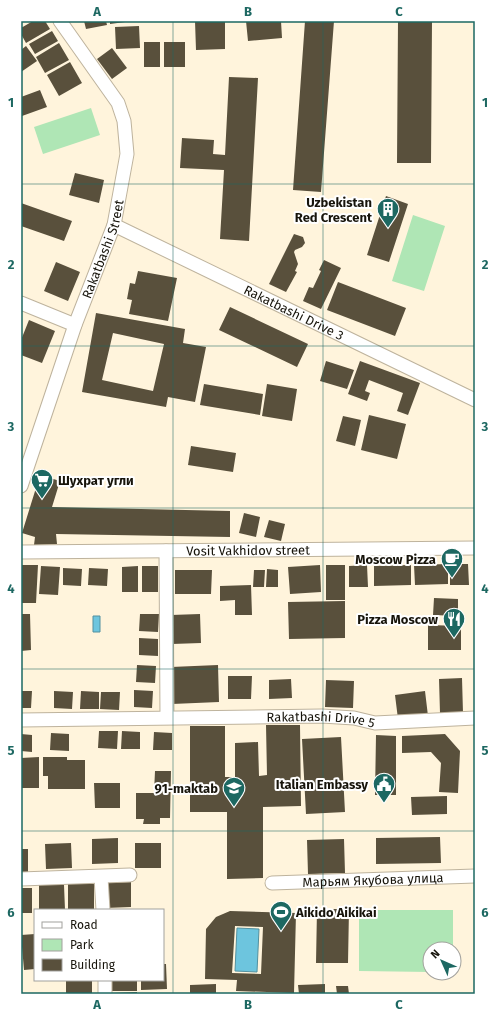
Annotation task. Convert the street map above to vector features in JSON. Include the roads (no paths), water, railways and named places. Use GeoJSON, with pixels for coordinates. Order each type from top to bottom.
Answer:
{"type":"FeatureCollection","features":[{"type":"Feature","properties":{"kind":"street","name":"Rakatbashi Street"},"geometry":{"type":"LineString","coordinates":[[21,486],[75,325],[114,225],[127,154],[127,139],[122,112],[118,103],[60,21]]}},
{"type":"Feature","properties":{"kind":"street","name":"Rakatbashi Drive 3"},"geometry":{"type":"LineString","coordinates":[[114,225],[475,400]]}},
{"type":"Feature","properties":{"kind":"street"},"geometry":{"type":"LineString","coordinates":[[21,303],[75,325]]}},
{"type":"Feature","properties":{"kind":"street","name":"Vosit Vakhidov street"},"geometry":{"type":"LineString","coordinates":[[21,552],[475,548]]}},
{"type":"Feature","properties":{"kind":"street"},"geometry":{"type":"LineString","coordinates":[[166,551],[167,717]]}},
{"type":"Feature","properties":{"kind":"street","name":"Rakatbashi Drive 5"},"geometry":{"type":"LineString","coordinates":[[21,720],[322,716],[354,718],[375,724],[475,718]]}},
{"type":"Feature","properties":{"kind":"street"},"geometry":{"type":"LineString","coordinates":[[21,879],[130,875]]}},
{"type":"Feature","properties":{"kind":"street","name":"Марьям Якубова улица"},"geometry":{"type":"LineString","coordinates":[[272,884],[475,876]]}},
{"type":"Feature","properties":{"kind":"street"},"geometry":{"type":"LineString","coordinates":[[101,877],[102,909]]}},
{"type":"Feature","properties":{"kind":"street"},"geometry":{"type":"LineString","coordinates":[[105,981],[105,994]]}},
{"type":"Feature","properties":{"kind":"water"},"geometry":{"type":"Polygon","coordinates":[[[93,616],[100,616],[100,632],[93,632],[93,616]]]}},
{"type":"Feature","properties":{"kind":"water"},"geometry":{"type":"Polygon","coordinates":[[[237,928],[259,929],[257,972],[235,971],[237,928]]]}},
{"type":"Feature","properties":{"kind":"place","name":"Uzbekistan Red Crescent"},"geometry":{"type":"Point","coordinates":[388,228]}},
{"type":"Feature","properties":{"kind":"place","name":"Шухрат угли"},"geometry":{"type":"Point","coordinates":[42,500]}},
{"type":"Feature","properties":{"kind":"place","name":"Moscow Pizza"},"geometry":{"type":"Point","coordinates":[452,578]}},
{"type":"Feature","properties":{"kind":"place","name":"Pizza Moscow"},"geometry":{"type":"Point","coordinates":[454,638]}},
{"type":"Feature","properties":{"kind":"place","name":"Italian Embassy"},"geometry":{"type":"Point","coordinates":[384,804]}},
{"type":"Feature","properties":{"kind":"place","name":"91-maktab"},"geometry":{"type":"Point","coordinates":[234,808]}},
{"type":"Feature","properties":{"kind":"place","name":"Aikido Aikikai"},"geometry":{"type":"Point","coordinates":[281,932]}}]}
